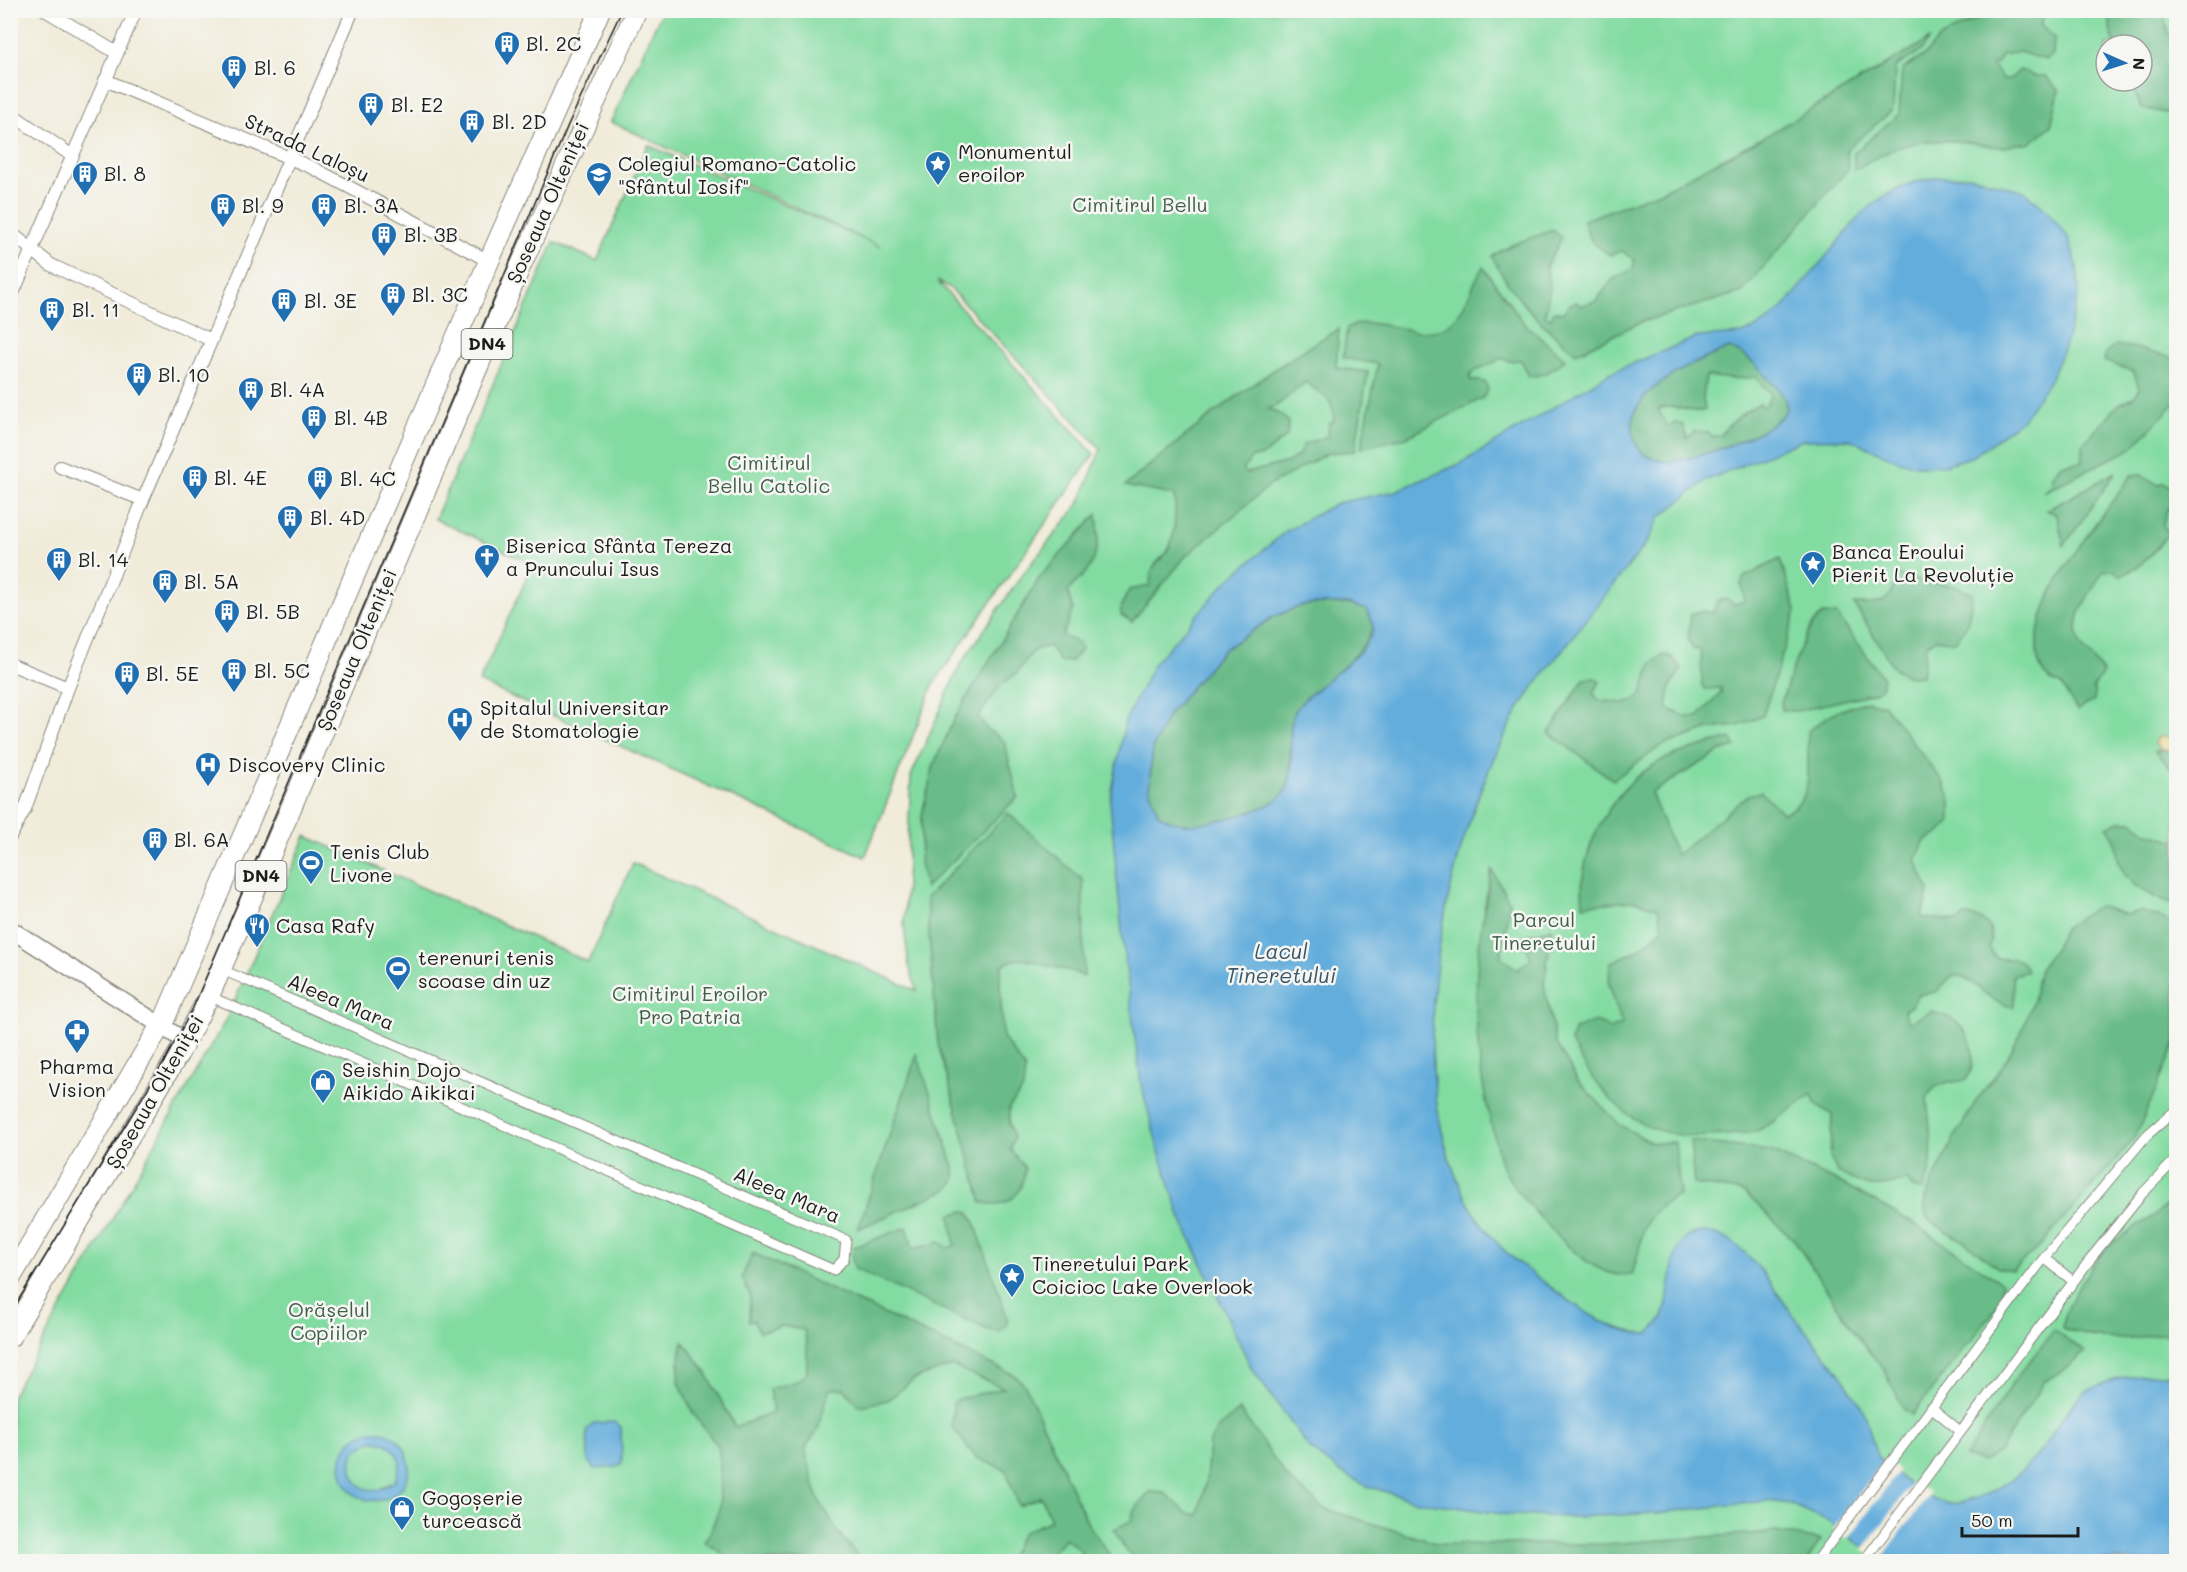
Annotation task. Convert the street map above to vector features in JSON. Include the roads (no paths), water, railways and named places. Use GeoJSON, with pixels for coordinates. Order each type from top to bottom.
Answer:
{"type":"FeatureCollection","features":[{"type":"Feature","properties":{"kind":"main road","name":"Șoseaua Olteniței"},"geometry":{"type":"LineString","coordinates":[[10,1280],[161,1026],[489,261],[600,10]]}},
{"type":"Feature","properties":{"kind":"main road","name":"Șoseaua Olteniței"},"geometry":{"type":"LineString","coordinates":[[10,1337],[185,1041],[209,996],[520,265],[582,125],[638,10]]}},
{"type":"Feature","properties":{"kind":"street"},"geometry":{"type":"LineString","coordinates":[[45,10],[117,53]]}},
{"type":"Feature","properties":{"kind":"street"},"geometry":{"type":"LineString","coordinates":[[10,300],[71,155],[136,10]]}},
{"type":"Feature","properties":{"kind":"street"},"geometry":{"type":"LineString","coordinates":[[10,837],[25,809],[68,688],[143,500],[353,10]]}},
{"type":"Feature","properties":{"kind":"street","name":"Strada Laloșu"},"geometry":{"type":"LineString","coordinates":[[105,80],[337,180],[489,261]]}},
{"type":"Feature","properties":{"kind":"street"},"geometry":{"type":"LineString","coordinates":[[10,113],[71,155]]}},
{"type":"Feature","properties":{"kind":"street"},"geometry":{"type":"LineString","coordinates":[[10,232],[51,265],[211,340]]}},
{"type":"Feature","properties":{"kind":"street"},"geometry":{"type":"LineString","coordinates":[[60,467],[143,500]]}},
{"type":"Feature","properties":{"kind":"street"},"geometry":{"type":"LineString","coordinates":[[10,664],[68,688]]}},
{"type":"Feature","properties":{"kind":"street"},"geometry":{"type":"LineString","coordinates":[[10,929],[185,1041]]}},
{"type":"Feature","properties":{"kind":"street","name":"Aleea Mara"},"geometry":{"type":"LineString","coordinates":[[209,996],[834,1270],[844,1259],[846,1240],[220,969]]}},
{"type":"Feature","properties":{"kind":"street"},"geometry":{"type":"LineString","coordinates":[[1815,1562],[2044,1258],[2147,1135],[2176,1110]]}},
{"type":"Feature","properties":{"kind":"street"},"geometry":{"type":"LineString","coordinates":[[1863,1562],[2073,1281],[2144,1193],[2176,1159]]}},
{"type":"Feature","properties":{"kind":"street"},"geometry":{"type":"LineString","coordinates":[[2044,1258],[2073,1281]]}},
{"type":"Feature","properties":{"kind":"street"},"geometry":{"type":"LineString","coordinates":[[1931,1407],[1960,1431]]}},
{"type":"Feature","properties":{"kind":"water","name":"Lacul Tineretului"},"geometry":{"type":"Polygon","coordinates":[[[1970,176],[2024,191],[2047,211],[2068,237],[2077,266],[2079,292],[2066,342],[2050,380],[2024,418],[1974,456],[1944,465],[1921,466],[1899,461],[1849,439],[1803,440],[1707,480],[1659,518],[1648,541],[1524,700],[1489,769],[1464,840],[1444,919],[1434,1000],[1434,1081],[1448,1155],[1479,1220],[1528,1270],[1599,1320],[1631,1332],[1648,1334],[1660,1322],[1665,1311],[1674,1260],[1684,1240],[1693,1234],[1703,1232],[1728,1239],[1758,1266],[1856,1397],[1865,1415],[1878,1457],[1909,1484],[1937,1500],[1953,1503],[1968,1500],[1994,1490],[2020,1473],[2041,1451],[2067,1411],[2088,1391],[2108,1382],[2131,1376],[2176,1375],[2176,1561],[1883,1561],[1824,1519],[1791,1504],[1767,1501],[1657,1513],[1576,1517],[1509,1515],[1417,1501],[1367,1486],[1339,1471],[1310,1449],[1252,1369],[1181,1219],[1158,1148],[1141,1084],[1123,945],[1110,801],[1125,721],[1153,665],[1226,582],[1286,531],[1337,503],[1396,491],[1462,463],[1610,373],[1697,337],[1743,334],[1765,323],[1783,308],[1863,212],[1886,195],[1911,183],[1939,177],[1970,176]],[[1729,348],[1679,371],[1645,396],[1633,419],[1634,437],[1640,450],[1662,461],[1695,457],[1751,436],[1780,418],[1786,405],[1777,387],[1741,353],[1729,348]],[[1348,604],[1301,606],[1273,617],[1223,650],[1168,715],[1153,747],[1149,788],[1158,814],[1180,823],[1194,824],[1251,812],[1283,794],[1291,774],[1291,729],[1296,710],[1303,701],[1363,649],[1370,638],[1373,627],[1367,610],[1348,604]]]}},
{"type":"Feature","properties":{"kind":"water"},"geometry":{"type":"Polygon","coordinates":[[[615,1422],[621,1427],[622,1463],[616,1467],[595,1469],[588,1460],[587,1429],[595,1423],[615,1422]]]}},
{"type":"Feature","properties":{"kind":"water"},"geometry":{"type":"Polygon","coordinates":[[[373,1431],[387,1433],[398,1441],[405,1451],[409,1463],[408,1475],[403,1487],[394,1495],[380,1500],[365,1499],[353,1493],[345,1483],[342,1458],[348,1446],[358,1436],[373,1431]],[[371,1441],[356,1450],[352,1465],[355,1478],[371,1490],[379,1490],[395,1481],[400,1464],[390,1446],[371,1441]]]}},
{"type":"Feature","properties":{"kind":"tram line"},"geometry":{"type":"LineString","coordinates":[[10,1314],[164,1062],[193,1008],[568,125],[622,10]]}},
{"type":"Feature","properties":{"kind":"place","name":"Bl. 2C"},"geometry":{"type":"Point","coordinates":[507,67]}},
{"type":"Feature","properties":{"kind":"place","name":"Bl. 6"},"geometry":{"type":"Point","coordinates":[234,91]}},
{"type":"Feature","properties":{"kind":"place","name":"Bl. E2"},"geometry":{"type":"Point","coordinates":[371,128]}},
{"type":"Feature","properties":{"kind":"place","name":"Bl. 2D"},"geometry":{"type":"Point","coordinates":[472,145]}},
{"type":"Feature","properties":{"kind":"place","name":"Monumentul eroilor"},"geometry":{"type":"Point","coordinates":[938,187]}},
{"type":"Feature","properties":{"kind":"place","name":"Bl. 8"},"geometry":{"type":"Point","coordinates":[85,197]}},
{"type":"Feature","properties":{"kind":"place","name":"Colegiul Romano-Catolic \"Sfântul Iosif\""},"geometry":{"type":"Point","coordinates":[599,198]}},
{"type":"Feature","properties":{"kind":"place","name":"Bl. 9"},"geometry":{"type":"Point","coordinates":[223,229]}},
{"type":"Feature","properties":{"kind":"place","name":"Bl. 3A"},"geometry":{"type":"Point","coordinates":[324,229]}},
{"type":"Feature","properties":{"kind":"place","name":"Bl. 3B"},"geometry":{"type":"Point","coordinates":[384,258]}},
{"type":"Feature","properties":{"kind":"place","name":"Bl. 3C"},"geometry":{"type":"Point","coordinates":[393,318]}},
{"type":"Feature","properties":{"kind":"place","name":"Bl. 3E"},"geometry":{"type":"Point","coordinates":[284,324]}},
{"type":"Feature","properties":{"kind":"place","name":"Bl. 11"},"geometry":{"type":"Point","coordinates":[52,333]}},
{"type":"Feature","properties":{"kind":"place","name":"Bl. 10"},"geometry":{"type":"Point","coordinates":[139,398]}},
{"type":"Feature","properties":{"kind":"place","name":"Bl. 4A"},"geometry":{"type":"Point","coordinates":[251,413]}},
{"type":"Feature","properties":{"kind":"place","name":"Bl. 4B"},"geometry":{"type":"Point","coordinates":[314,441]}},
{"type":"Feature","properties":{"kind":"place","name":"Bl. 4E"},"geometry":{"type":"Point","coordinates":[195,501]}},
{"type":"Feature","properties":{"kind":"place","name":"Bl. 4C"},"geometry":{"type":"Point","coordinates":[320,502]}},
{"type":"Feature","properties":{"kind":"place","name":"Bl. 4D"},"geometry":{"type":"Point","coordinates":[290,541]}},
{"type":"Feature","properties":{"kind":"place","name":"Biserica Sfânta Tereza a Pruncului Isus"},"geometry":{"type":"Point","coordinates":[487,580]}},
{"type":"Feature","properties":{"kind":"place","name":"Bl. 14"},"geometry":{"type":"Point","coordinates":[59,583]}},
{"type":"Feature","properties":{"kind":"place","name":"Banca Eroului Pierit La Revoluție"},"geometry":{"type":"Point","coordinates":[1813,587]}},
{"type":"Feature","properties":{"kind":"place","name":"Bl. 5A"},"geometry":{"type":"Point","coordinates":[165,605]}},
{"type":"Feature","properties":{"kind":"place","name":"Bl. 5B"},"geometry":{"type":"Point","coordinates":[227,635]}},
{"type":"Feature","properties":{"kind":"place","name":"Bl. 5C"},"geometry":{"type":"Point","coordinates":[234,694]}},
{"type":"Feature","properties":{"kind":"place","name":"Bl. 5E"},"geometry":{"type":"Point","coordinates":[127,697]}},
{"type":"Feature","properties":{"kind":"place","name":"Spitalul Universitar de Stomatologie"},"geometry":{"type":"Point","coordinates":[460,743]}},
{"type":"Feature","properties":{"kind":"place","name":"Discovery Clinic"},"geometry":{"type":"Point","coordinates":[208,788]}},
{"type":"Feature","properties":{"kind":"place","name":"Bl. 6A"},"geometry":{"type":"Point","coordinates":[155,863]}},
{"type":"Feature","properties":{"kind":"place","name":"Tenis Club Livone"},"geometry":{"type":"Point","coordinates":[311,886]}},
{"type":"Feature","properties":{"kind":"place","name":"Casa Rafy"},"geometry":{"type":"Point","coordinates":[257,949]}},
{"type":"Feature","properties":{"kind":"place","name":"terenuri tenis scoase din uz"},"geometry":{"type":"Point","coordinates":[398,992]}},
{"type":"Feature","properties":{"kind":"place","name":"Pharma Vision"},"geometry":{"type":"Point","coordinates":[77,1055]}},
{"type":"Feature","properties":{"kind":"place","name":"Seishin Dojo Aikido Aikikai"},"geometry":{"type":"Point","coordinates":[323,1105]}},
{"type":"Feature","properties":{"kind":"place","name":"Tineretului Park Coicioc Lake Overlook"},"geometry":{"type":"Point","coordinates":[1012,1299]}},
{"type":"Feature","properties":{"kind":"place","name":"Gogoșerie turcească"},"geometry":{"type":"Point","coordinates":[402,1532]}},
{"type":"Feature","properties":{"kind":"park label","name":"Cimitirul Bellu"},"geometry":{"type":"Point","coordinates":[1140,205]}},
{"type":"Feature","properties":{"kind":"park label","name":"Cimitirul Bellu Catolic"},"geometry":{"type":"Point","coordinates":[769,474]}},
{"type":"Feature","properties":{"kind":"park label","name":"Parcul Tineretului"},"geometry":{"type":"Point","coordinates":[1544,932]}},
{"type":"Feature","properties":{"kind":"park label","name":"Cimitirul Eroilor Pro Patria"},"geometry":{"type":"Point","coordinates":[690,1006]}},
{"type":"Feature","properties":{"kind":"park label","name":"Orășelul Copiilor"},"geometry":{"type":"Point","coordinates":[329,1322]}}]}
